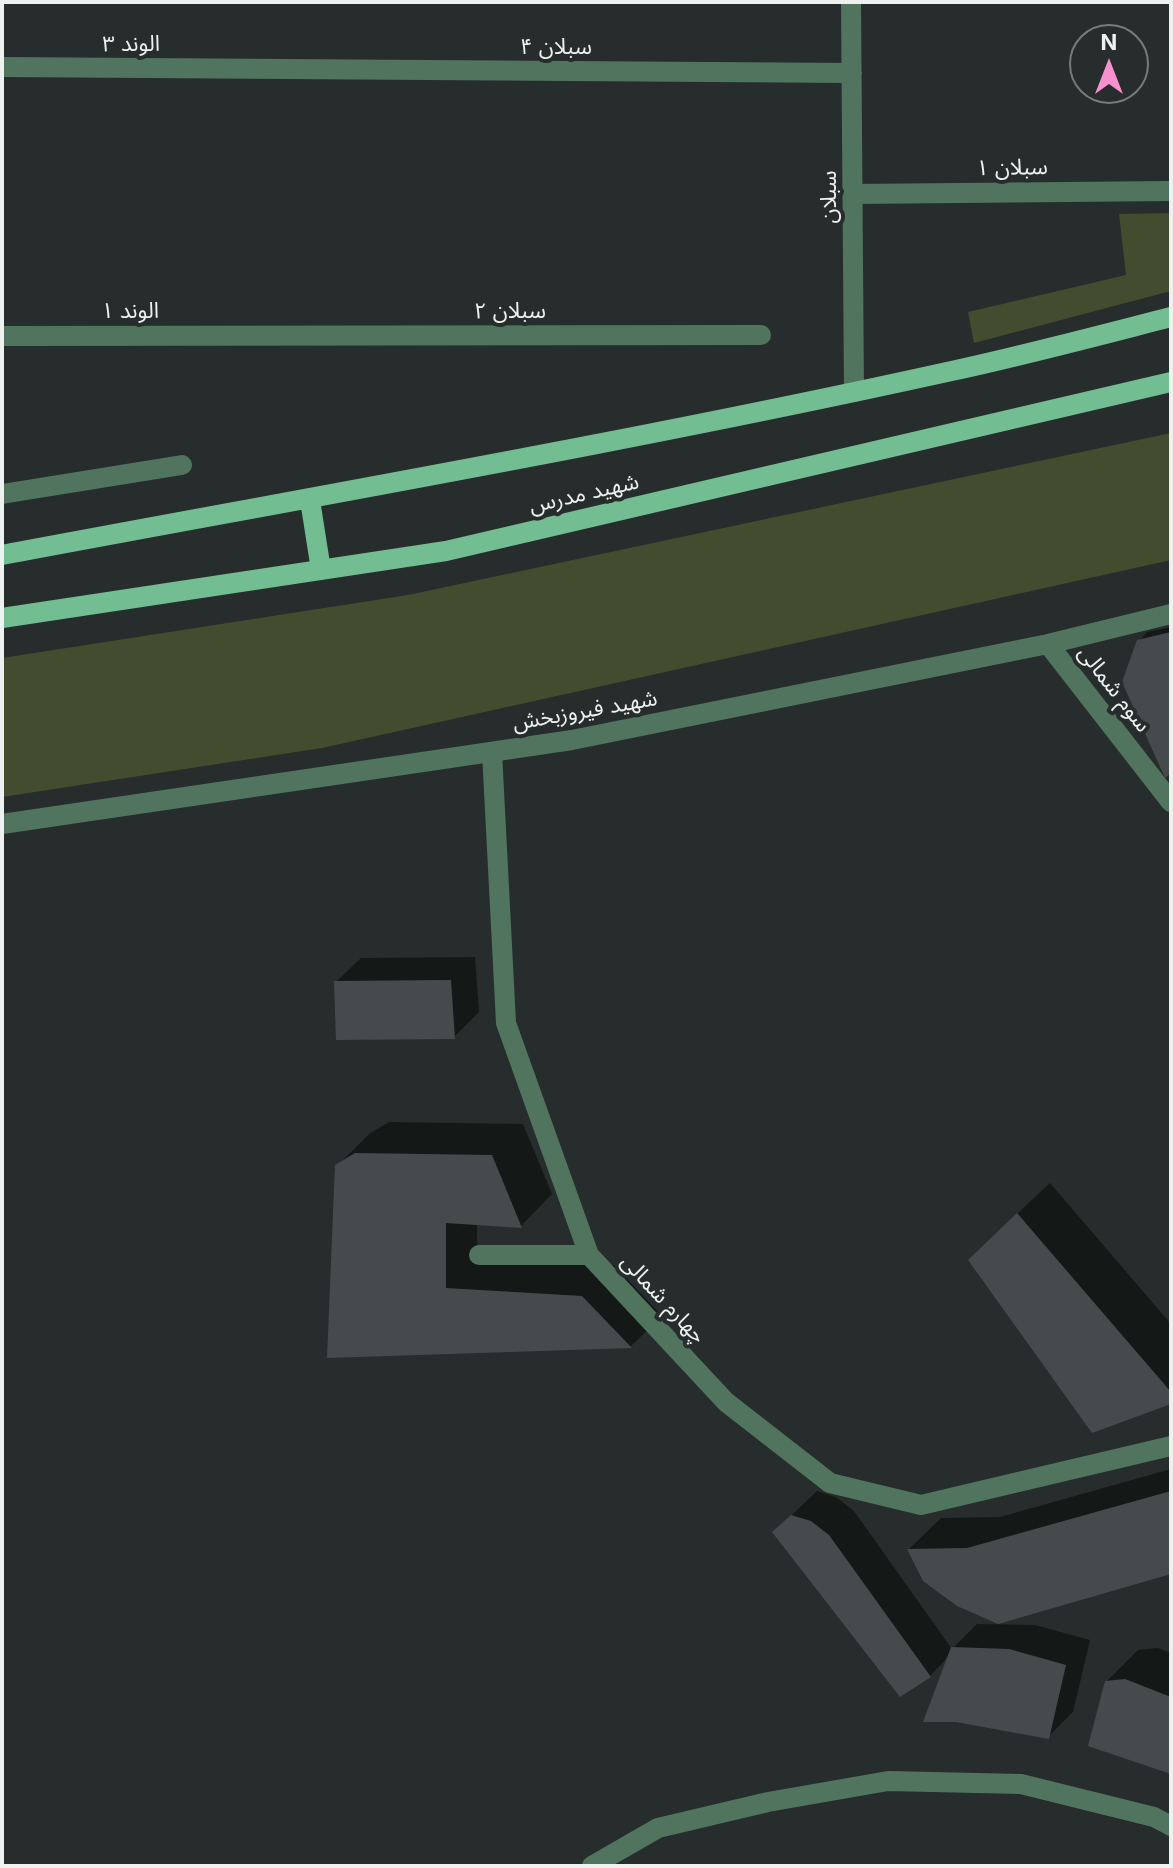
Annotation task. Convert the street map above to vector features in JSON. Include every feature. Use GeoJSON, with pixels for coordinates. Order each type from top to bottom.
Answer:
{"type":"FeatureCollection","features":[{"type":"Feature","properties":{"kind":"main road","name":"شهید مدرس"},"geometry":{"type":"LineString","coordinates":[[2,555],[310,500],[854,392],[950,372],[1171,317]]}},
{"type":"Feature","properties":{"kind":"main road","name":"شهید مدرس"},"geometry":{"type":"LineString","coordinates":[[2,618],[446,551],[1171,382]]}},
{"type":"Feature","properties":{"kind":"main road"},"geometry":{"type":"LineString","coordinates":[[310,500],[321,570]]}},
{"type":"Feature","properties":{"kind":"street","name":"سبلان"},"geometry":{"type":"LineString","coordinates":[[851,2],[854,392]]}},
{"type":"Feature","properties":{"kind":"street","name":"الوند ۳"},"geometry":{"type":"LineString","coordinates":[[2,67],[260,69]]}},
{"type":"Feature","properties":{"kind":"street","name":"سبلان ۴"},"geometry":{"type":"LineString","coordinates":[[260,69],[852,73]]}},
{"type":"Feature","properties":{"kind":"street","name":"سبلان ۱"},"geometry":{"type":"LineString","coordinates":[[854,194],[1171,191]]}},
{"type":"Feature","properties":{"kind":"street","name":"سبلان ۲"},"geometry":{"type":"LineString","coordinates":[[258,334],[761,335]]}},
{"type":"Feature","properties":{"kind":"street","name":"الوند ۱"},"geometry":{"type":"LineString","coordinates":[[2,336],[258,334]]}},
{"type":"Feature","properties":{"kind":"street"},"geometry":{"type":"LineString","coordinates":[[2,494],[182,465]]}},
{"type":"Feature","properties":{"kind":"street","name":"شهید فیروزبخش"},"geometry":{"type":"LineString","coordinates":[[2,824],[572,740],[1048,644],[1171,614]]}},
{"type":"Feature","properties":{"kind":"street","name":"سوم شمالی"},"geometry":{"type":"LineString","coordinates":[[1048,644],[1171,802]]}},
{"type":"Feature","properties":{"kind":"street","name":"چهارم شمالی"},"geometry":{"type":"LineString","coordinates":[[492,752],[506,1023],[589,1255],[726,1402],[830,1483],[921,1505],[1171,1446]]}},
{"type":"Feature","properties":{"kind":"street"},"geometry":{"type":"LineString","coordinates":[[479,1255],[589,1255]]}},
{"type":"Feature","properties":{"kind":"street"},"geometry":{"type":"LineString","coordinates":[[592,1866],[658,1828],[768,1802],[888,1781],[1021,1784],[1154,1817],[1171,1826]]}},
{"type":"Feature","properties":{"kind":"green space"},"geometry":{"type":"Polygon","coordinates":[[[1171,213],[1171,291],[974,343],[968,312],[1126,275],[1119,214],[1171,213]]]}},
{"type":"Feature","properties":{"kind":"green space"},"geometry":{"type":"Polygon","coordinates":[[[1171,433],[1171,560],[322,748],[2,797],[2,658],[408,595],[1171,433]]]}},
{"type":"Feature","properties":{"kind":"building"},"geometry":{"type":"Polygon","coordinates":[[[1171,632],[1171,773],[1165,778],[1122,682],[1137,640],[1171,632]]]}},
{"type":"Feature","properties":{"kind":"building"},"geometry":{"type":"Polygon","coordinates":[[[451,980],[455,1039],[336,1040],[334,981],[451,980]]]}},
{"type":"Feature","properties":{"kind":"building"},"geometry":{"type":"Polygon","coordinates":[[[355,1153],[492,1155],[522,1228],[446,1223],[446,1288],[582,1296],[632,1348],[327,1358],[335,1165],[355,1153]]]}},
{"type":"Feature","properties":{"kind":"building"},"geometry":{"type":"Polygon","coordinates":[[[1017,1213],[1171,1392],[1171,1404],[1092,1433],[968,1260],[1017,1213]]]}},
{"type":"Feature","properties":{"kind":"building"},"geometry":{"type":"Polygon","coordinates":[[[1171,1491],[1171,1574],[998,1624],[957,1606],[923,1581],[907,1549],[967,1548],[1171,1491]]]}},
{"type":"Feature","properties":{"kind":"building"},"geometry":{"type":"Polygon","coordinates":[[[791,1515],[811,1521],[829,1535],[931,1677],[900,1697],[772,1532],[791,1515]]]}},
{"type":"Feature","properties":{"kind":"building"},"geometry":{"type":"Polygon","coordinates":[[[951,1647],[1009,1649],[1066,1665],[1049,1739],[956,1722],[923,1722],[951,1647]]]}},
{"type":"Feature","properties":{"kind":"building"},"geometry":{"type":"Polygon","coordinates":[[[1125,1679],[1171,1697],[1171,1774],[1088,1746],[1105,1681],[1125,1679]]]}}]}
